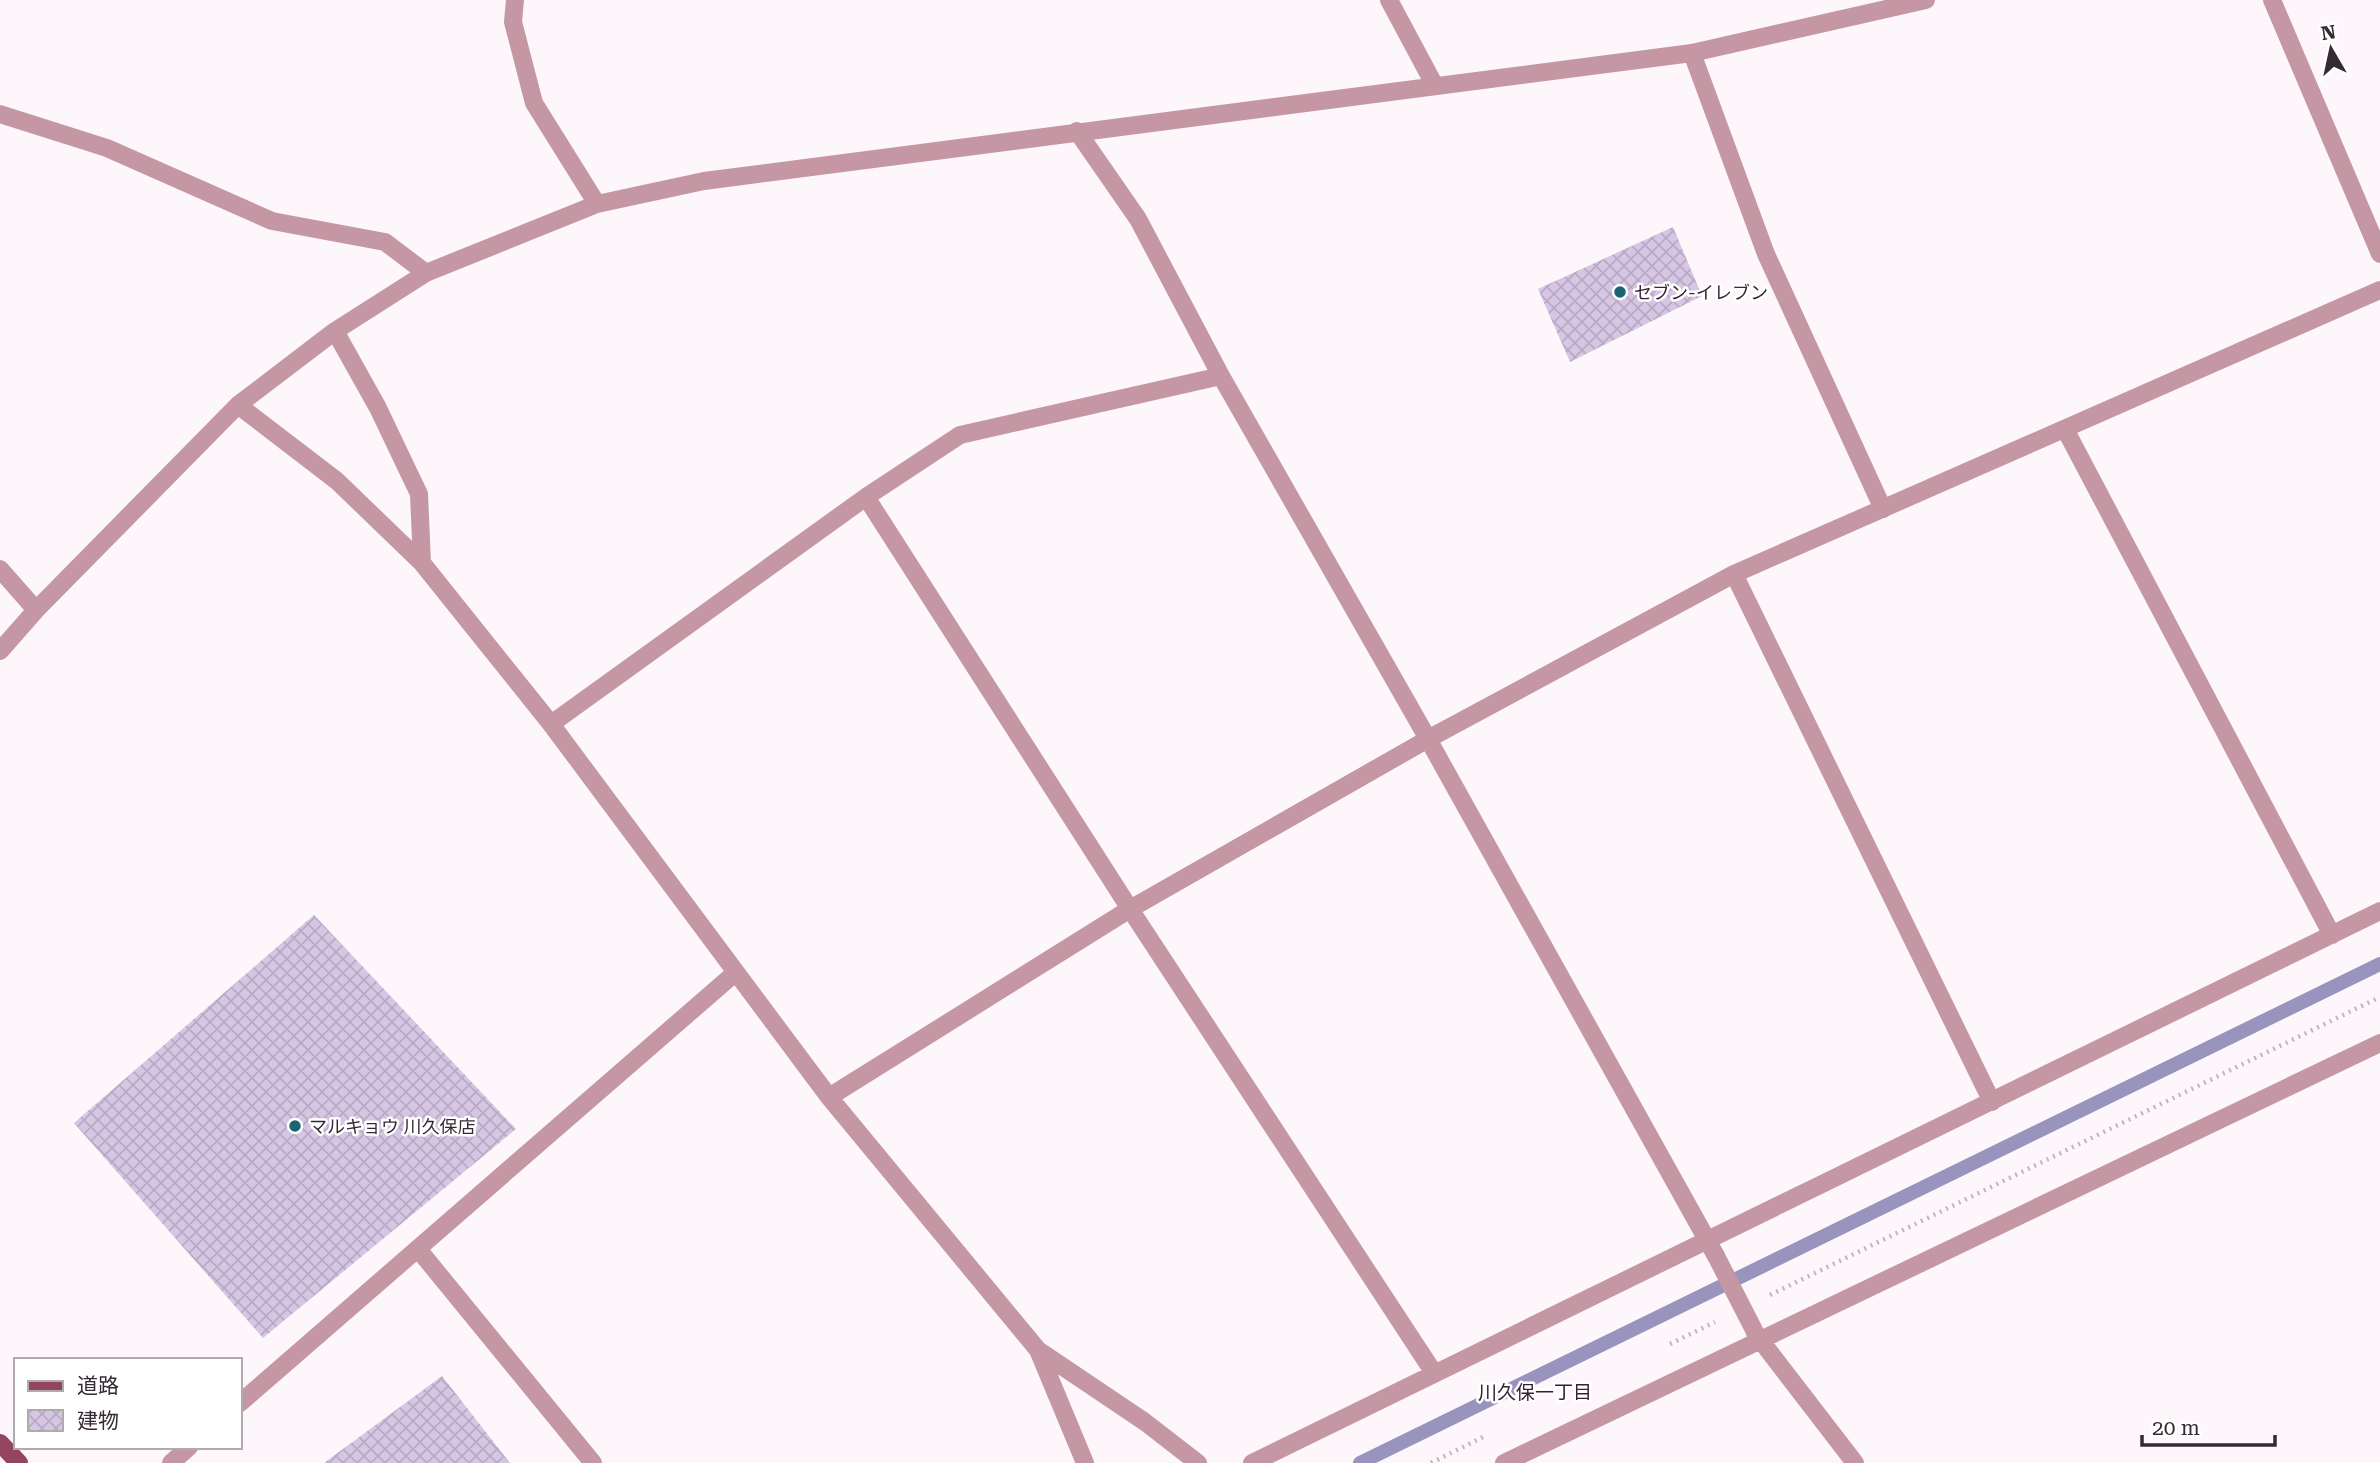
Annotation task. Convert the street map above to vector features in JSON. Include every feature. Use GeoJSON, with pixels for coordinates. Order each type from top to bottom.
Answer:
{"type":"FeatureCollection","features":[{"type":"Feature","properties":{"kind":"main road"},"geometry":{"type":"LineString","coordinates":[[0,1443],[19,1463]]}},
{"type":"Feature","properties":{"kind":"street"},"geometry":{"type":"LineString","coordinates":[[514,0],[513,22],[534,103],[597,204]]}},
{"type":"Feature","properties":{"kind":"street"},"geometry":{"type":"LineString","coordinates":[[1389,0],[1435,86]]}},
{"type":"Feature","properties":{"kind":"street"},"geometry":{"type":"LineString","coordinates":[[0,651],[36,610],[238,405],[335,331],[426,273],[597,204],[704,181],[1692,53],[1926,0]]}},
{"type":"Feature","properties":{"kind":"street"},"geometry":{"type":"LineString","coordinates":[[2272,0],[2380,254]]}},
{"type":"Feature","properties":{"kind":"street"},"geometry":{"type":"LineString","coordinates":[[1692,53],[1766,254],[1883,509]]}},
{"type":"Feature","properties":{"kind":"street"},"geometry":{"type":"LineString","coordinates":[[0,114],[107,148],[272,221],[385,243],[426,273]]}},
{"type":"Feature","properties":{"kind":"street"},"geometry":{"type":"LineString","coordinates":[[1077,131],[1138,219],[1221,376],[1707,1238],[1757,1336],[1855,1463]]}},
{"type":"Feature","properties":{"kind":"street"},"geometry":{"type":"LineString","coordinates":[[829,1097],[1130,909],[1428,739],[1734,574],[2380,290]]}},
{"type":"Feature","properties":{"kind":"street"},"geometry":{"type":"LineString","coordinates":[[335,331],[378,408],[419,494],[422,564]]}},
{"type":"Feature","properties":{"kind":"street"},"geometry":{"type":"LineString","coordinates":[[551,724],[866,497],[960,435],[1221,376]]}},
{"type":"Feature","properties":{"kind":"street"},"geometry":{"type":"LineString","coordinates":[[238,405],[337,481],[422,564],[551,724],[829,1097],[1038,1350],[1145,1422],[1198,1463]]}},
{"type":"Feature","properties":{"kind":"street"},"geometry":{"type":"LineString","coordinates":[[2065,429],[2332,934]]}},
{"type":"Feature","properties":{"kind":"street"},"geometry":{"type":"LineString","coordinates":[[866,497],[1130,909],[1434,1373]]}},
{"type":"Feature","properties":{"kind":"street"},"geometry":{"type":"LineString","coordinates":[[0,569],[36,610]]}},
{"type":"Feature","properties":{"kind":"street"},"geometry":{"type":"LineString","coordinates":[[1734,574],[1992,1102]]}},
{"type":"Feature","properties":{"kind":"street"},"geometry":{"type":"LineString","coordinates":[[1252,1463],[1707,1238],[1992,1102],[2380,911]]}},
{"type":"Feature","properties":{"kind":"street"},"geometry":{"type":"LineString","coordinates":[[242,1401],[735,973]]}},
{"type":"Feature","properties":{"kind":"street"},"geometry":{"type":"LineString","coordinates":[[1504,1463],[1757,1336],[2380,1043]]}},
{"type":"Feature","properties":{"kind":"street"},"geometry":{"type":"LineString","coordinates":[[418,1249],[593,1463]]}},
{"type":"Feature","properties":{"kind":"street"},"geometry":{"type":"LineString","coordinates":[[1038,1350],[1085,1463]]}},
{"type":"Feature","properties":{"kind":"street"},"geometry":{"type":"LineString","coordinates":[[171,1463],[187,1449]]}},
{"type":"Feature","properties":{"kind":"path"},"geometry":{"type":"LineString","coordinates":[[1668,1345],[2380,997]]}},
{"type":"Feature","properties":{"kind":"path"},"geometry":{"type":"LineString","coordinates":[[1431,1463],[1493,1432]]}},
{"type":"Feature","properties":{"kind":"building","name":"セブン-イレブン"},"geometry":{"type":"Polygon","coordinates":[[[1673,227],[1702,296],[1570,362],[1538,289],[1673,227]]]}},
{"type":"Feature","properties":{"kind":"building","name":"マルキョウ 川久保店"},"geometry":{"type":"Polygon","coordinates":[[[314,915],[516,1129],[263,1338],[74,1123],[314,915]]]}},
{"type":"Feature","properties":{"kind":"building"},"geometry":{"type":"Polygon","coordinates":[[[442,1376],[510,1463],[324,1463],[442,1376]]]}},
{"type":"Feature","properties":{"kind":"waterway"},"geometry":{"type":"LineString","coordinates":[[1360,1463],[2380,964]]}},
{"type":"Feature","properties":{"kind":"place","name":"セブン-イレブン"},"geometry":{"type":"Point","coordinates":[1620,292]}},
{"type":"Feature","properties":{"kind":"place","name":"マルキョウ 川久保店"},"geometry":{"type":"Point","coordinates":[295,1126]}},
{"type":"Feature","properties":{"kind":"district","name":"川久保一丁目"},"geometry":{"type":"Point","coordinates":[1535,1392]}}]}
